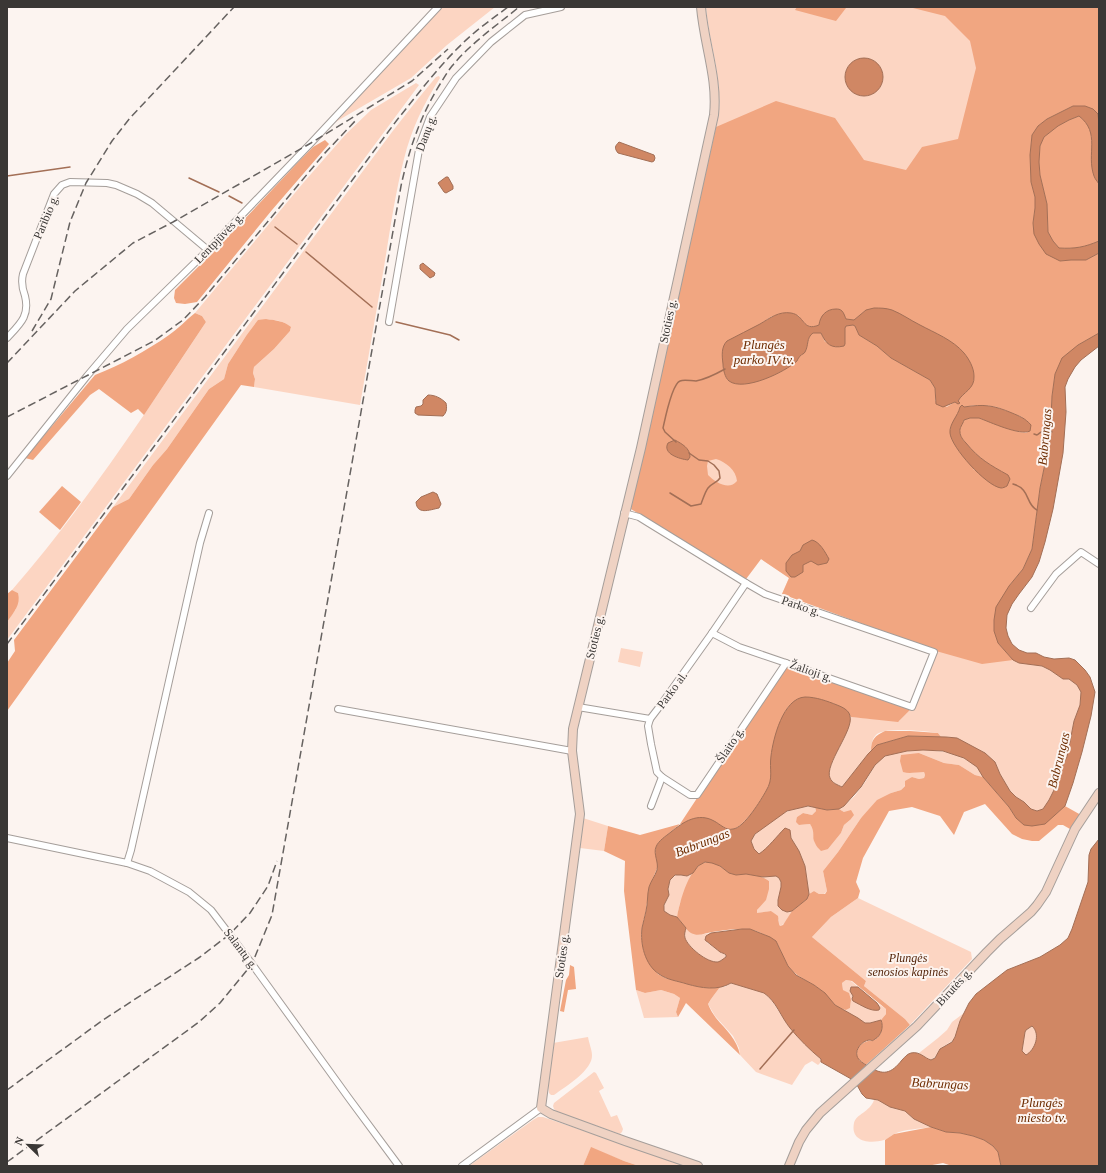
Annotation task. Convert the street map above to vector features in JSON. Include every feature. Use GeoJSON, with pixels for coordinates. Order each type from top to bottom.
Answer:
{"type":"FeatureCollection","features":[{"type":"Feature","properties":{"kind":"main road","name":"Stoties g."},"geometry":{"type":"LineString","coordinates":[[541,1108],[580,814],[572,752],[573,729],[624,513],[641,448],[714,115],[714,85],[702,23],[701,7]]}},
{"type":"Feature","properties":{"kind":"main road","name":"Birutės g."},"geometry":{"type":"LineString","coordinates":[[789,1166],[795,1150],[806,1130],[820,1113],[917,1026],[987,952],[1037,905],[1046,892],[1075,829],[1099,793]]}},
{"type":"Feature","properties":{"kind":"main road"},"geometry":{"type":"LineString","coordinates":[[541,1108],[551,1114],[698,1166]]}},
{"type":"Feature","properties":{"kind":"street","name":"Lentpjūvės g."},"geometry":{"type":"LineString","coordinates":[[7,476],[87,376],[127,329],[208,250],[311,143],[438,7]]}},
{"type":"Feature","properties":{"kind":"street","name":"Danų g."},"geometry":{"type":"LineString","coordinates":[[389,322],[420,144],[430,117],[456,78],[491,42],[525,15],[561,7]]}},
{"type":"Feature","properties":{"kind":"street","name":"Paribio g."},"geometry":{"type":"LineString","coordinates":[[7,338],[22,322],[26,311],[26,300],[21,282],[23,274],[54,194],[62,185],[70,182],[107,183],[138,194],[152,203],[208,250]]}},
{"type":"Feature","properties":{"kind":"street"},"geometry":{"type":"LineString","coordinates":[[126,863],[132,847],[200,543],[209,513]]}},
{"type":"Feature","properties":{"kind":"street","name":"Parko g."},"geometry":{"type":"LineString","coordinates":[[624,513],[639,517],[765,594],[934,652],[912,707]]}},
{"type":"Feature","properties":{"kind":"street"},"geometry":{"type":"LineString","coordinates":[[1031,608],[1056,574],[1081,552],[1099,564]]}},
{"type":"Feature","properties":{"kind":"street","name":"Parko al."},"geometry":{"type":"LineString","coordinates":[[662,777],[657,772],[651,744],[648,726],[650,719],[746,583]]}},
{"type":"Feature","properties":{"kind":"street","name":"Žalioji g."},"geometry":{"type":"LineString","coordinates":[[712,633],[739,647],[912,707]]}},
{"type":"Feature","properties":{"kind":"street","name":"Šlaito g."},"geometry":{"type":"LineString","coordinates":[[662,777],[690,795],[697,795],[786,663]]}},
{"type":"Feature","properties":{"kind":"street"},"geometry":{"type":"LineString","coordinates":[[578,707],[650,719]]}},
{"type":"Feature","properties":{"kind":"street"},"geometry":{"type":"LineString","coordinates":[[338,709],[572,752]]}},
{"type":"Feature","properties":{"kind":"street"},"geometry":{"type":"LineString","coordinates":[[650,806],[662,777]]}},
{"type":"Feature","properties":{"kind":"street","name":"Salantų g."},"geometry":{"type":"LineString","coordinates":[[7,838],[126,863],[150,871],[189,892],[211,910],[399,1166]]}},
{"type":"Feature","properties":{"kind":"street"},"geometry":{"type":"LineString","coordinates":[[462,1166],[541,1108]]}},
{"type":"Feature","properties":{"kind":"green space"},"geometry":{"type":"Polygon","coordinates":[[[442,7],[495,7],[447,45],[411,78],[332,124],[442,7]]]}},
{"type":"Feature","properties":{"kind":"green space"},"geometry":{"type":"Polygon","coordinates":[[[706,7],[1099,7],[1099,124],[1098,114],[1086,260],[1099,253],[1099,333],[1078,345],[1062,358],[994,631],[1034,665],[1042,666],[1063,679],[1069,679],[1077,685],[1081,692],[1080,705],[1074,721],[1067,757],[1060,770],[1054,790],[1043,809],[1037,811],[1031,809],[1016,797],[1010,791],[995,762],[957,738],[941,737],[938,733],[932,732],[898,730],[877,734],[872,742],[871,751],[842,787],[834,782],[829,776],[830,769],[851,717],[899,721],[912,708],[936,651],[782,594],[789,578],[761,559],[746,579],[631,509],[719,113],[719,86],[706,7]]]}},
{"type":"Feature","properties":{"kind":"green space"},"geometry":{"type":"Polygon","coordinates":[[[439,76],[440,78],[423,107],[414,127],[401,172],[360,405],[254,387],[254,367],[274,349],[291,328],[282,322],[266,319],[246,336],[228,364],[224,379],[209,389],[167,449],[153,465],[129,499],[113,507],[392,132],[436,77],[439,76]]]}},
{"type":"Feature","properties":{"kind":"green space"},"geometry":{"type":"Polygon","coordinates":[[[416,83],[419,85],[7,640],[7,622],[16,609],[18,593],[12,590],[39,558],[89,493],[137,425],[206,322],[202,316],[195,313],[346,134],[371,110],[416,83]]]}},
{"type":"Feature","properties":{"kind":"green space"},"geometry":{"type":"Polygon","coordinates":[[[621,648],[643,652],[640,667],[618,662],[621,648]]]}},
{"type":"Feature","properties":{"kind":"green space"},"geometry":{"type":"Polygon","coordinates":[[[923,750],[945,752],[959,756],[977,767],[983,777],[975,775],[959,765],[944,763],[919,753],[909,773],[924,772],[924,778],[919,779],[912,777],[901,790],[891,793],[861,818],[823,871],[827,891],[824,894],[819,894],[814,891],[809,894],[805,866],[799,851],[791,838],[769,844],[765,850],[759,854],[754,849],[751,841],[762,827],[770,821],[788,811],[797,808],[815,807],[816,811],[812,815],[803,813],[797,817],[799,825],[810,824],[814,829],[813,837],[828,849],[841,833],[844,825],[850,820],[844,812],[839,809],[851,800],[858,792],[880,760],[895,753],[923,750]]]}},
{"type":"Feature","properties":{"kind":"green space"},"geometry":{"type":"Polygon","coordinates":[[[583,818],[608,826],[604,851],[580,848],[583,818]]]}},
{"type":"Feature","properties":{"kind":"green space"},"geometry":{"type":"Polygon","coordinates":[[[693,873],[680,903],[677,917],[670,915],[664,911],[670,880],[676,875],[688,876],[693,873]]]}},
{"type":"Feature","properties":{"kind":"green space"},"geometry":{"type":"Polygon","coordinates":[[[776,876],[779,878],[781,884],[778,900],[786,912],[792,911],[786,922],[780,926],[779,920],[771,911],[757,913],[769,881],[763,877],[776,876]]]}},
{"type":"Feature","properties":{"kind":"green space","name":"Plungės senosios kapinės"},"geometry":{"type":"Polygon","coordinates":[[[858,898],[971,952],[972,959],[910,1025],[905,1019],[864,986],[866,981],[812,937],[831,917],[858,898]]]}},
{"type":"Feature","properties":{"kind":"green space"},"geometry":{"type":"Polygon","coordinates":[[[686,928],[697,934],[711,933],[706,936],[707,943],[724,953],[726,957],[721,961],[714,962],[698,954],[685,938],[686,928]]]}},
{"type":"Feature","properties":{"kind":"green space"},"geometry":{"type":"Polygon","coordinates":[[[846,980],[851,981],[858,987],[851,987],[853,1001],[872,1010],[880,1008],[877,1003],[886,1009],[886,1014],[881,1020],[865,1023],[842,1010],[850,1008],[851,1000],[843,990],[842,983],[846,980]]]}},
{"type":"Feature","properties":{"kind":"green space"},"geometry":{"type":"Polygon","coordinates":[[[731,983],[768,995],[789,1027],[821,1059],[821,1062],[818,1065],[812,1061],[805,1065],[792,1085],[756,1072],[740,1055],[739,1048],[733,1036],[715,1016],[708,1004],[720,987],[725,987],[731,983]]]}},
{"type":"Feature","properties":{"kind":"green space"},"geometry":{"type":"Polygon","coordinates":[[[636,990],[645,993],[661,990],[674,994],[680,998],[676,1012],[678,1017],[644,1018],[636,990]]]}},
{"type":"Feature","properties":{"kind":"green space"},"geometry":{"type":"Polygon","coordinates":[[[964,1013],[953,1040],[943,1047],[931,1060],[919,1053],[947,1030],[952,1022],[964,1013]]]}},
{"type":"Feature","properties":{"kind":"green space"},"geometry":{"type":"Polygon","coordinates":[[[1033,1026],[1037,1033],[1036,1042],[1030,1053],[1026,1055],[1022,1051],[1025,1032],[1033,1026]]]}},
{"type":"Feature","properties":{"kind":"green space"},"geometry":{"type":"Polygon","coordinates":[[[588,1037],[592,1055],[588,1066],[578,1078],[554,1095],[551,1095],[549,1093],[548,1082],[553,1043],[588,1037]]]}},
{"type":"Feature","properties":{"kind":"green space"},"geometry":{"type":"Polygon","coordinates":[[[594,1072],[604,1088],[599,1091],[611,1117],[617,1115],[623,1129],[620,1134],[557,1112],[554,1109],[554,1103],[594,1072]]]}},
{"type":"Feature","properties":{"kind":"green space"},"geometry":{"type":"Polygon","coordinates":[[[874,1100],[878,1100],[890,1107],[905,1111],[914,1119],[931,1127],[903,1131],[894,1134],[885,1140],[873,1142],[862,1140],[855,1134],[854,1123],[857,1117],[872,1104],[874,1100]]]}},
{"type":"Feature","properties":{"kind":"green space"},"geometry":{"type":"Polygon","coordinates":[[[538,1117],[543,1117],[687,1166],[639,1166],[591,1148],[583,1166],[469,1166],[538,1117]]]}},
{"type":"Feature","properties":{"kind":"shaded area"},"geometry":{"type":"Polygon","coordinates":[[[797,7],[856,7],[846,8],[836,21],[795,10],[797,7]]]}},
{"type":"Feature","properties":{"kind":"shaded area"},"geometry":{"type":"Polygon","coordinates":[[[909,7],[1099,7],[1099,124],[1098,114],[1073,106],[1047,119],[1038,126],[1032,135],[1030,155],[1031,182],[1035,197],[1033,223],[1060,261],[1086,260],[1099,253],[1099,333],[1078,345],[1055,374],[1052,396],[1050,439],[1040,488],[1032,549],[1023,569],[1009,586],[998,643],[1013,660],[982,664],[936,651],[782,594],[789,578],[761,559],[746,579],[631,509],[716,127],[776,101],[835,118],[864,160],[906,170],[922,147],[958,139],[976,68],[970,41],[945,16],[909,7]],[[866,310],[854,320],[846,319],[842,311],[820,320],[819,325],[812,327],[807,325],[798,315],[772,316],[760,324],[723,366],[727,379],[730,382],[800,356],[804,353],[812,333],[821,333],[825,342],[845,344],[844,328],[845,326],[853,325],[855,326],[859,335],[877,346],[891,358],[930,380],[935,388],[935,401],[947,407],[955,402],[960,403],[958,401],[973,382],[974,377],[919,325],[905,317],[866,310]],[[975,405],[964,407],[959,411],[950,429],[974,470],[1008,476],[980,458],[962,438],[960,429],[964,420],[979,418],[1018,432],[1026,433],[1030,431],[1022,417],[997,407],[975,405]],[[716,459],[708,461],[708,475],[714,480],[726,485],[734,484],[737,481],[735,473],[727,464],[716,459]]]}},
{"type":"Feature","properties":{"kind":"shaded area"},"geometry":{"type":"Polygon","coordinates":[[[1079,116],[1086,122],[1091,133],[1094,176],[1099,184],[1099,241],[1080,247],[1059,248],[1048,232],[1047,204],[1040,175],[1040,146],[1044,137],[1058,126],[1079,116]]]}},
{"type":"Feature","properties":{"kind":"shaded area"},"geometry":{"type":"Polygon","coordinates":[[[325,140],[329,144],[272,210],[197,302],[185,304],[176,303],[174,298],[175,290],[223,242],[313,147],[325,140]]]}},
{"type":"Feature","properties":{"kind":"shaded area"},"geometry":{"type":"Polygon","coordinates":[[[195,313],[202,316],[206,322],[144,415],[138,409],[131,413],[99,389],[90,395],[33,460],[25,458],[95,375],[124,362],[151,347],[172,333],[195,313]]]}},
{"type":"Feature","properties":{"kind":"shaded area"},"geometry":{"type":"Polygon","coordinates":[[[258,320],[276,320],[291,327],[290,331],[274,349],[254,367],[254,387],[241,385],[7,711],[7,663],[15,651],[14,640],[113,507],[129,499],[153,465],[167,449],[209,389],[224,379],[228,364],[258,320]]]}},
{"type":"Feature","properties":{"kind":"shaded area"},"geometry":{"type":"Polygon","coordinates":[[[62,486],[81,502],[60,530],[39,512],[62,486]]]}},
{"type":"Feature","properties":{"kind":"shaded area"},"geometry":{"type":"Polygon","coordinates":[[[12,590],[18,593],[19,601],[7,622],[7,594],[12,590]]]}},
{"type":"Feature","properties":{"kind":"shaded area"},"geometry":{"type":"Polygon","coordinates":[[[786,663],[912,708],[898,722],[851,717],[842,708],[820,700],[810,698],[795,701],[790,705],[782,718],[772,753],[770,783],[760,802],[749,817],[738,827],[733,829],[723,827],[714,821],[680,824],[786,663]]]}},
{"type":"Feature","properties":{"kind":"shaded area"},"geometry":{"type":"Polygon","coordinates":[[[885,731],[938,733],[941,737],[908,736],[877,745],[871,751],[874,738],[885,731]]]}},
{"type":"Feature","properties":{"kind":"shaded area"},"geometry":{"type":"Polygon","coordinates":[[[919,753],[944,763],[959,765],[975,775],[983,777],[1009,807],[1016,818],[1056,814],[1065,806],[1081,815],[1070,829],[1063,825],[1058,825],[1039,841],[1032,841],[1022,839],[1012,834],[985,804],[964,812],[954,835],[940,816],[912,807],[889,811],[863,858],[856,882],[860,891],[858,898],[831,917],[812,937],[866,981],[864,986],[905,1019],[910,1025],[866,1065],[857,1058],[857,1050],[863,1043],[874,1040],[878,1037],[882,1029],[881,1020],[886,1014],[886,1009],[852,981],[846,980],[842,983],[843,990],[849,993],[851,1000],[850,1008],[846,1010],[839,1008],[821,990],[793,971],[787,964],[776,942],[769,937],[755,931],[743,929],[724,930],[699,935],[694,934],[687,930],[677,917],[687,882],[692,874],[704,863],[712,862],[718,864],[727,872],[733,874],[755,875],[769,881],[769,889],[766,900],[757,910],[757,913],[771,911],[778,916],[780,926],[783,925],[792,911],[807,899],[809,894],[814,891],[819,894],[825,894],[827,891],[823,871],[861,818],[877,800],[901,790],[905,786],[905,781],[912,777],[919,779],[924,778],[924,772],[903,772],[900,761],[901,755],[919,753]]]}},
{"type":"Feature","properties":{"kind":"shaded area"},"geometry":{"type":"Polygon","coordinates":[[[815,807],[827,810],[839,809],[844,812],[851,810],[854,815],[844,825],[841,833],[828,849],[821,851],[814,841],[813,830],[810,824],[799,825],[796,822],[797,817],[803,813],[812,815],[816,811],[815,807]]]}},
{"type":"Feature","properties":{"kind":"shaded area"},"geometry":{"type":"Polygon","coordinates":[[[680,824],[659,842],[656,847],[655,851],[658,866],[649,888],[641,935],[644,952],[658,974],[665,978],[695,986],[708,988],[720,987],[708,1004],[715,1016],[734,1039],[740,1055],[686,1003],[678,1017],[676,1012],[680,998],[674,994],[661,990],[645,993],[636,990],[624,891],[625,861],[604,851],[608,826],[640,835],[680,824]]]}},
{"type":"Feature","properties":{"kind":"shaded area"},"geometry":{"type":"Polygon","coordinates":[[[570,965],[574,967],[576,989],[568,990],[564,1012],[560,1011],[570,965]]]}},
{"type":"Feature","properties":{"kind":"shaded area"},"geometry":{"type":"Polygon","coordinates":[[[931,1127],[946,1132],[960,1133],[984,1140],[993,1146],[998,1152],[1001,1166],[952,1166],[943,1163],[927,1166],[885,1166],[885,1140],[894,1134],[931,1127]]]}},
{"type":"Feature","properties":{"kind":"shaded area"},"geometry":{"type":"Polygon","coordinates":[[[591,1147],[624,1161],[639,1166],[583,1166],[591,1147]]]}},
{"type":"Feature","properties":{"kind":"water"},"geometry":{"type":"Polygon","coordinates":[[[864,58],[877,64],[883,77],[877,90],[864,96],[851,90],[845,77],[851,64],[864,58]]]}},
{"type":"Feature","properties":{"kind":"water"},"geometry":{"type":"Polygon","coordinates":[[[1073,106],[1085,106],[1093,109],[1098,114],[1099,184],[1094,177],[1092,168],[1092,144],[1090,129],[1079,116],[1058,126],[1044,137],[1040,146],[1039,162],[1040,175],[1047,204],[1048,232],[1059,248],[1080,247],[1099,241],[1099,253],[1086,260],[1060,261],[1046,254],[1034,234],[1033,223],[1035,197],[1031,182],[1030,155],[1032,135],[1038,126],[1047,119],[1073,106]]]}},
{"type":"Feature","properties":{"kind":"water"},"geometry":{"type":"Polygon","coordinates":[[[619,142],[654,155],[654,161],[652,162],[618,153],[616,147],[619,142]]]}},
{"type":"Feature","properties":{"kind":"water"},"geometry":{"type":"Polygon","coordinates":[[[448,177],[453,189],[446,193],[438,183],[448,177]]]}},
{"type":"Feature","properties":{"kind":"water"},"geometry":{"type":"Polygon","coordinates":[[[423,263],[435,273],[434,276],[430,278],[420,269],[420,265],[423,263]]]}},
{"type":"Feature","properties":{"kind":"water","name":"Plungės parko IV tv."},"geometry":{"type":"Polygon","coordinates":[[[874,308],[888,309],[899,313],[960,348],[972,367],[974,380],[971,387],[958,401],[960,403],[958,404],[955,402],[943,407],[936,404],[935,388],[930,380],[891,358],[877,346],[859,335],[855,326],[853,325],[846,326],[845,344],[844,346],[839,347],[832,346],[827,343],[821,333],[813,333],[808,339],[805,352],[797,361],[774,375],[764,379],[744,384],[736,384],[729,381],[725,376],[722,352],[725,343],[775,316],[782,313],[796,314],[806,325],[813,327],[819,325],[822,316],[832,309],[840,309],[846,319],[854,320],[866,310],[874,308]]]}},
{"type":"Feature","properties":{"kind":"water","name":"Plungės miesto tv."},"geometry":{"type":"Polygon","coordinates":[[[1099,333],[1099,346],[1081,360],[1075,367],[1065,387],[1066,412],[1063,453],[1053,509],[1045,542],[1039,562],[1032,577],[1012,604],[1007,615],[1006,628],[1012,644],[1019,650],[1027,653],[1036,653],[1044,657],[1054,659],[1069,658],[1075,660],[1090,677],[1095,692],[1082,752],[1065,806],[1045,824],[1032,826],[1024,825],[1016,818],[1009,807],[983,777],[977,767],[964,758],[943,751],[923,750],[907,751],[885,756],[875,765],[861,787],[844,806],[839,809],[827,810],[808,806],[787,811],[755,834],[751,841],[754,849],[759,854],[785,828],[790,830],[791,838],[799,851],[805,866],[809,894],[807,899],[792,911],[787,912],[778,906],[781,882],[776,876],[763,877],[746,874],[736,875],[729,873],[720,866],[705,862],[698,866],[693,873],[687,876],[675,875],[670,880],[668,889],[669,895],[664,905],[664,911],[677,917],[686,928],[685,938],[690,946],[698,954],[714,962],[720,961],[726,957],[726,955],[705,940],[706,936],[711,933],[750,929],[776,941],[788,966],[796,975],[825,993],[835,1005],[865,1023],[881,1020],[882,1028],[879,1036],[872,1041],[869,1040],[862,1044],[858,1048],[857,1056],[861,1062],[873,1069],[886,1072],[898,1065],[908,1054],[911,1053],[919,1054],[931,1060],[935,1058],[940,1049],[952,1042],[969,1003],[976,994],[1007,970],[1040,957],[1060,945],[1068,938],[1088,882],[1089,855],[1091,849],[1099,839],[1099,1166],[1001,1166],[998,1152],[993,1146],[984,1140],[960,1133],[946,1132],[931,1127],[914,1119],[905,1111],[890,1107],[878,1100],[866,1098],[853,1080],[821,1062],[821,1059],[790,1028],[775,1005],[764,993],[731,983],[726,986],[715,988],[698,987],[662,976],[654,970],[644,954],[642,928],[647,908],[649,887],[657,870],[655,850],[657,845],[676,828],[691,819],[708,818],[725,828],[733,829],[747,819],[764,795],[770,782],[772,749],[780,720],[791,704],[797,699],[805,697],[829,702],[847,710],[850,716],[848,730],[829,772],[830,778],[835,784],[842,787],[877,745],[908,736],[957,738],[985,753],[995,762],[1010,791],[1016,797],[1031,809],[1037,811],[1043,809],[1054,790],[1060,770],[1067,757],[1074,721],[1080,705],[1081,692],[1077,685],[1069,679],[1063,679],[1042,666],[1019,663],[1013,660],[998,643],[994,631],[994,620],[996,607],[1009,586],[1023,569],[1032,549],[1040,488],[1050,439],[1052,396],[1055,374],[1062,358],[1078,345],[1099,333]],[[1032,1026],[1025,1032],[1022,1051],[1026,1055],[1036,1042],[1035,1029],[1032,1026]]]}},
{"type":"Feature","properties":{"kind":"water"},"geometry":{"type":"Polygon","coordinates":[[[428,395],[438,397],[446,403],[447,407],[443,416],[418,415],[415,413],[416,407],[423,404],[423,400],[428,395]]]}},
{"type":"Feature","properties":{"kind":"water"},"geometry":{"type":"Polygon","coordinates":[[[962,405],[964,407],[983,405],[999,408],[1022,418],[1031,425],[1030,431],[1019,432],[979,418],[970,418],[964,420],[960,430],[962,438],[980,458],[1008,475],[1010,479],[1007,486],[1001,488],[987,481],[970,465],[956,447],[950,430],[962,405]]]}},
{"type":"Feature","properties":{"kind":"water"},"geometry":{"type":"Polygon","coordinates":[[[675,440],[689,451],[690,457],[688,460],[673,455],[667,450],[668,443],[675,440]]]}},
{"type":"Feature","properties":{"kind":"water"},"geometry":{"type":"Polygon","coordinates":[[[433,492],[437,494],[441,504],[439,508],[424,511],[419,509],[416,502],[421,497],[433,492]]]}},
{"type":"Feature","properties":{"kind":"water"},"geometry":{"type":"Polygon","coordinates":[[[812,540],[820,545],[824,550],[829,559],[827,563],[818,565],[811,561],[803,565],[803,572],[795,577],[791,577],[786,571],[786,563],[792,555],[800,551],[803,545],[812,540]]]}},
{"type":"Feature","properties":{"kind":"water"},"geometry":{"type":"Polygon","coordinates":[[[851,987],[858,987],[877,1003],[880,1008],[879,1010],[869,1009],[853,1001],[853,996],[850,991],[851,987]]]}},
{"type":"Feature","properties":{"kind":"waterway"},"geometry":{"type":"LineString","coordinates":[[7,176],[70,167]]}},
{"type":"Feature","properties":{"kind":"waterway"},"geometry":{"type":"LineString","coordinates":[[189,178],[219,192]]}},
{"type":"Feature","properties":{"kind":"waterway"},"geometry":{"type":"LineString","coordinates":[[229,196],[242,203]]}},
{"type":"Feature","properties":{"kind":"waterway"},"geometry":{"type":"LineString","coordinates":[[275,227],[297,244]]}},
{"type":"Feature","properties":{"kind":"waterway"},"geometry":{"type":"LineString","coordinates":[[306,252],[372,307]]}},
{"type":"Feature","properties":{"kind":"waterway"},"geometry":{"type":"LineString","coordinates":[[396,322],[450,335],[459,340]]}},
{"type":"Feature","properties":{"kind":"waterway"},"geometry":{"type":"LineString","coordinates":[[676,442],[665,432],[663,428],[674,388],[682,380],[696,381],[704,379],[725,369]]}},
{"type":"Feature","properties":{"kind":"waterway","name":"Babrungas"},"geometry":{"type":"LineString","coordinates":[[1034,434],[1037,435],[1045,430],[1052,432]]}},
{"type":"Feature","properties":{"kind":"waterway"},"geometry":{"type":"LineString","coordinates":[[670,493],[691,506],[701,504],[708,488],[720,478],[719,471],[714,465],[708,461],[699,460],[689,453]]}},
{"type":"Feature","properties":{"kind":"waterway"},"geometry":{"type":"LineString","coordinates":[[1013,484],[1023,489],[1031,504],[1037,510]]}},
{"type":"Feature","properties":{"kind":"waterway"},"geometry":{"type":"LineString","coordinates":[[760,1069],[794,1030]]}},
{"type":"Feature","properties":{"kind":"railway"},"geometry":{"type":"LineString","coordinates":[[32,331],[51,299],[70,222],[86,183],[112,141],[130,118],[234,7]]}},
{"type":"Feature","properties":{"kind":"railway"},"geometry":{"type":"LineString","coordinates":[[7,644],[397,120],[428,81],[453,53],[473,34],[508,7]]}},
{"type":"Feature","properties":{"kind":"railway"},"geometry":{"type":"LineString","coordinates":[[7,1162],[199,1022],[220,1003],[252,964],[272,915],[401,186],[408,159],[422,119],[445,75],[475,42],[519,7]]}},
{"type":"Feature","properties":{"kind":"railway"},"geometry":{"type":"LineString","coordinates":[[7,363],[75,291],[133,243],[173,222],[311,143],[412,81],[448,49]]}},
{"type":"Feature","properties":{"kind":"railway"},"geometry":{"type":"LineString","coordinates":[[7,417],[154,341],[183,320],[205,297],[324,154],[357,119]]}},
{"type":"Feature","properties":{"kind":"railway"},"geometry":{"type":"LineString","coordinates":[[7,1090],[103,1020],[200,957],[230,934],[250,913],[268,886],[277,861]]}}]}
